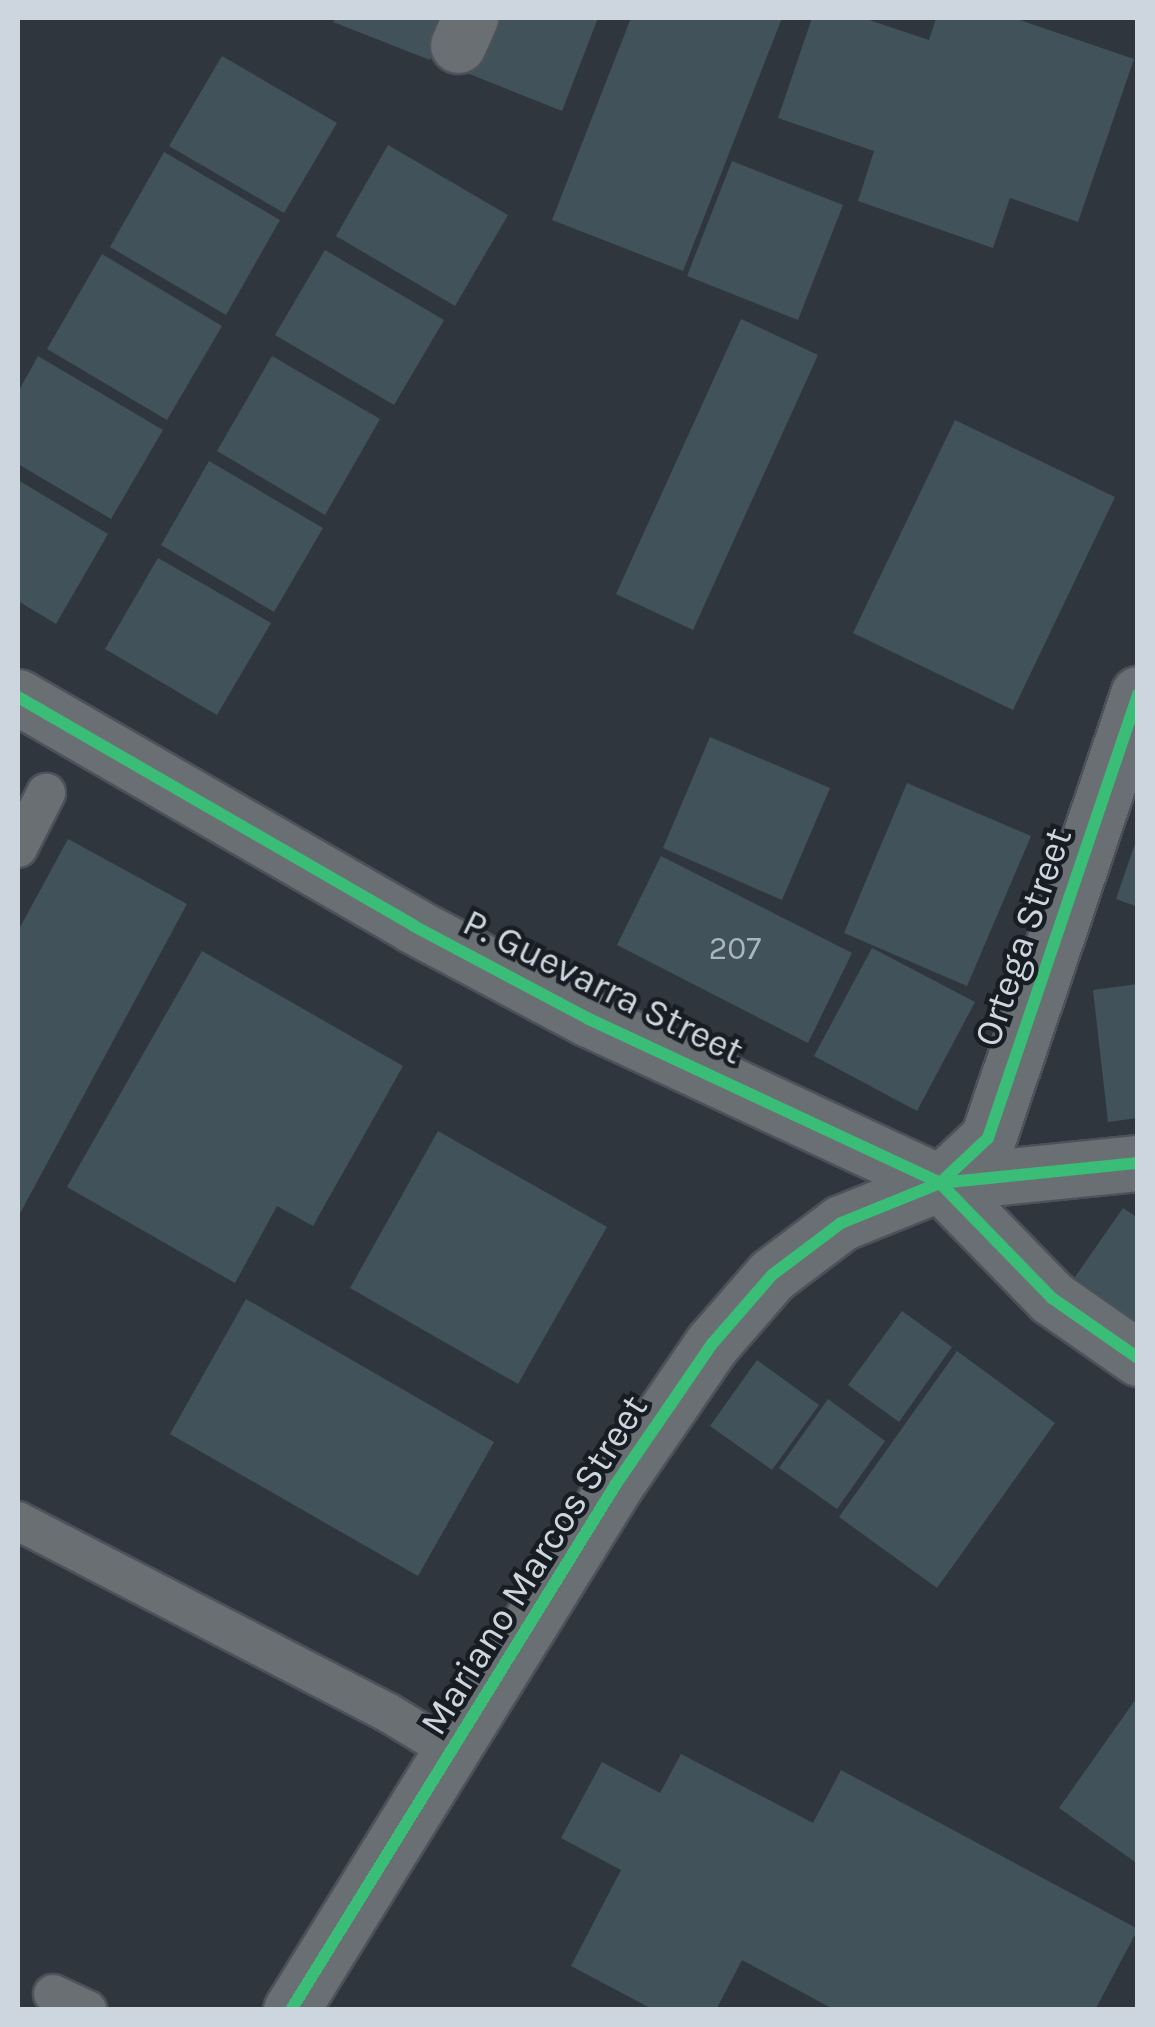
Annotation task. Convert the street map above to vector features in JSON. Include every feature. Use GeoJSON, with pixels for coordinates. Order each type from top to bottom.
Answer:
{"type":"FeatureCollection","features":[{"type":"Feature","properties":{"kind":"street","name":"Ortega Street"},"geometry":{"type":"LineString","coordinates":[[940,1183],[988,1138],[1138,694]]}},
{"type":"Feature","properties":{"kind":"street","name":"P. Guevarra Street"},"geometry":{"type":"LineString","coordinates":[[18,697],[414,926],[589,1018],[940,1183],[1052,1298],[1138,1358]]}},
{"type":"Feature","properties":{"kind":"street"},"geometry":{"type":"LineString","coordinates":[[940,1183],[1138,1163]]}},
{"type":"Feature","properties":{"kind":"street","name":"Mariano Marcos Street"},"geometry":{"type":"LineString","coordinates":[[291,2010],[616,1484],[712,1344],[772,1276],[841,1223],[940,1183]]}},
{"type":"Feature","properties":{"kind":"lane"},"geometry":{"type":"LineString","coordinates":[[18,848],[46,793]]}},
{"type":"Feature","properties":{"kind":"lane"},"geometry":{"type":"LineString","coordinates":[[18,1520],[387,1712],[451,1752]]}},
{"type":"Feature","properties":{"kind":"lane"},"geometry":{"type":"LineString","coordinates":[[52,1994],[88,2010]]}},
{"type":"Feature","properties":{"kind":"building"},"geometry":{"type":"Polygon","coordinates":[[[335,18],[446,18],[430,60],[333,22],[335,18]]]}},
{"type":"Feature","properties":{"kind":"building"},"geometry":{"type":"Polygon","coordinates":[[[483,18],[598,18],[562,111],[462,71],[483,18]]]}},
{"type":"Feature","properties":{"kind":"building"},"geometry":{"type":"Polygon","coordinates":[[[631,18],[782,18],[683,271],[552,220],[631,18]]]}},
{"type":"Feature","properties":{"kind":"building"},"geometry":{"type":"Polygon","coordinates":[[[812,18],[863,18],[929,40],[936,18],[1014,18],[1134,59],[1078,222],[1010,198],[993,248],[858,201],[874,151],[778,118],[812,18]]]}},
{"type":"Feature","properties":{"kind":"building"},"geometry":{"type":"Polygon","coordinates":[[[222,56],[337,123],[284,213],[169,146],[222,56]]]}},
{"type":"Feature","properties":{"kind":"building"},"geometry":{"type":"Polygon","coordinates":[[[388,145],[508,215],[455,306],[336,236],[388,145]]]}},
{"type":"Feature","properties":{"kind":"building"},"geometry":{"type":"Polygon","coordinates":[[[164,152],[280,220],[226,315],[110,247],[164,152]]]}},
{"type":"Feature","properties":{"kind":"building"},"geometry":{"type":"Polygon","coordinates":[[[732,161],[843,205],[798,320],[687,276],[732,161]]]}},
{"type":"Feature","properties":{"kind":"building"},"geometry":{"type":"Polygon","coordinates":[[[325,250],[444,320],[394,405],[275,335],[325,250]]]}},
{"type":"Feature","properties":{"kind":"building"},"geometry":{"type":"Polygon","coordinates":[[[102,254],[222,326],[167,420],[47,349],[102,254]]]}},
{"type":"Feature","properties":{"kind":"building"},"geometry":{"type":"Polygon","coordinates":[[[741,319],[818,355],[693,630],[616,594],[741,319]]]}},
{"type":"Feature","properties":{"kind":"building"},"geometry":{"type":"Polygon","coordinates":[[[38,356],[163,430],[111,519],[18,464],[18,392],[38,356]]]}},
{"type":"Feature","properties":{"kind":"building"},"geometry":{"type":"Polygon","coordinates":[[[272,356],[380,419],[325,515],[217,451],[272,356]]]}},
{"type":"Feature","properties":{"kind":"building"},"geometry":{"type":"Polygon","coordinates":[[[955,420],[1115,497],[1013,710],[853,633],[955,420]]]}},
{"type":"Feature","properties":{"kind":"building"},"geometry":{"type":"Polygon","coordinates":[[[209,461],[323,528],[274,612],[161,545],[209,461]]]}},
{"type":"Feature","properties":{"kind":"building"},"geometry":{"type":"Polygon","coordinates":[[[18,480],[108,534],[56,624],[18,601],[18,480]]]}},
{"type":"Feature","properties":{"kind":"building"},"geometry":{"type":"Polygon","coordinates":[[[158,558],[271,623],[217,715],[105,649],[158,558]]]}},
{"type":"Feature","properties":{"kind":"building"},"geometry":{"type":"Polygon","coordinates":[[[710,737],[830,788],[782,900],[663,848],[710,737]]]}},
{"type":"Feature","properties":{"kind":"building"},"geometry":{"type":"Polygon","coordinates":[[[907,783],[1031,836],[967,986],[844,933],[907,783]]]}},
{"type":"Feature","properties":{"kind":"building"},"geometry":{"type":"Polygon","coordinates":[[[1138,838],[1138,907],[1116,899],[1138,838]]]}},
{"type":"Feature","properties":{"kind":"building"},"geometry":{"type":"Polygon","coordinates":[[[68,839],[187,904],[18,1217],[18,931],[68,839]]]}},
{"type":"Feature","properties":{"kind":"building"},"geometry":{"type":"Polygon","coordinates":[[[661,856],[852,953],[808,1043],[617,945],[661,856]]]}},
{"type":"Feature","properties":{"kind":"building"},"geometry":{"type":"Polygon","coordinates":[[[872,948],[975,1002],[917,1111],[814,1056],[872,948]]]}},
{"type":"Feature","properties":{"kind":"building"},"geometry":{"type":"Polygon","coordinates":[[[202,951],[403,1066],[313,1226],[277,1206],[235,1283],[67,1187],[202,951]]]}},
{"type":"Feature","properties":{"kind":"building"},"geometry":{"type":"Polygon","coordinates":[[[1138,984],[1138,1118],[1108,1122],[1093,990],[1138,984]]]}},
{"type":"Feature","properties":{"kind":"building"},"geometry":{"type":"Polygon","coordinates":[[[438,1131],[607,1227],[518,1384],[350,1288],[438,1131]]]}},
{"type":"Feature","properties":{"kind":"building"},"geometry":{"type":"Polygon","coordinates":[[[1123,1208],[1138,1218],[1138,1322],[1075,1277],[1123,1208]]]}},
{"type":"Feature","properties":{"kind":"building"},"geometry":{"type":"Polygon","coordinates":[[[246,1299],[494,1442],[418,1576],[170,1434],[246,1299]]]}},
{"type":"Feature","properties":{"kind":"building"},"geometry":{"type":"Polygon","coordinates":[[[902,1311],[952,1347],[899,1422],[848,1385],[902,1311]]]}},
{"type":"Feature","properties":{"kind":"building"},"geometry":{"type":"Polygon","coordinates":[[[957,1351],[1055,1423],[937,1588],[839,1517],[957,1351]]]}},
{"type":"Feature","properties":{"kind":"building"},"geometry":{"type":"Polygon","coordinates":[[[757,1360],[819,1405],[772,1470],[710,1426],[757,1360]]]}},
{"type":"Feature","properties":{"kind":"building"},"geometry":{"type":"Polygon","coordinates":[[[828,1399],[885,1441],[837,1509],[779,1468],[828,1399]]]}},
{"type":"Feature","properties":{"kind":"building"},"geometry":{"type":"Polygon","coordinates":[[[1138,1696],[1138,1864],[1059,1808],[1138,1696]]]}},
{"type":"Feature","properties":{"kind":"building"},"geometry":{"type":"Polygon","coordinates":[[[681,1754],[813,1823],[841,1770],[1138,1929],[1095,2010],[835,2010],[742,1960],[716,2010],[654,2010],[571,1966],[621,1870],[561,1838],[602,1762],[660,1793],[681,1754]]]}},
{"type":"Feature","properties":{"kind":"cycle path"},"geometry":{"type":"LineString","coordinates":[[940,1183],[988,1138],[1138,694]]}},
{"type":"Feature","properties":{"kind":"cycle path"},"geometry":{"type":"LineString","coordinates":[[18,697],[414,926],[589,1019],[940,1183],[1052,1298],[1138,1358]]}},
{"type":"Feature","properties":{"kind":"cycle path"},"geometry":{"type":"LineString","coordinates":[[291,2010],[616,1484],[712,1344],[772,1275],[841,1223],[940,1183],[1138,1163]]}}]}
